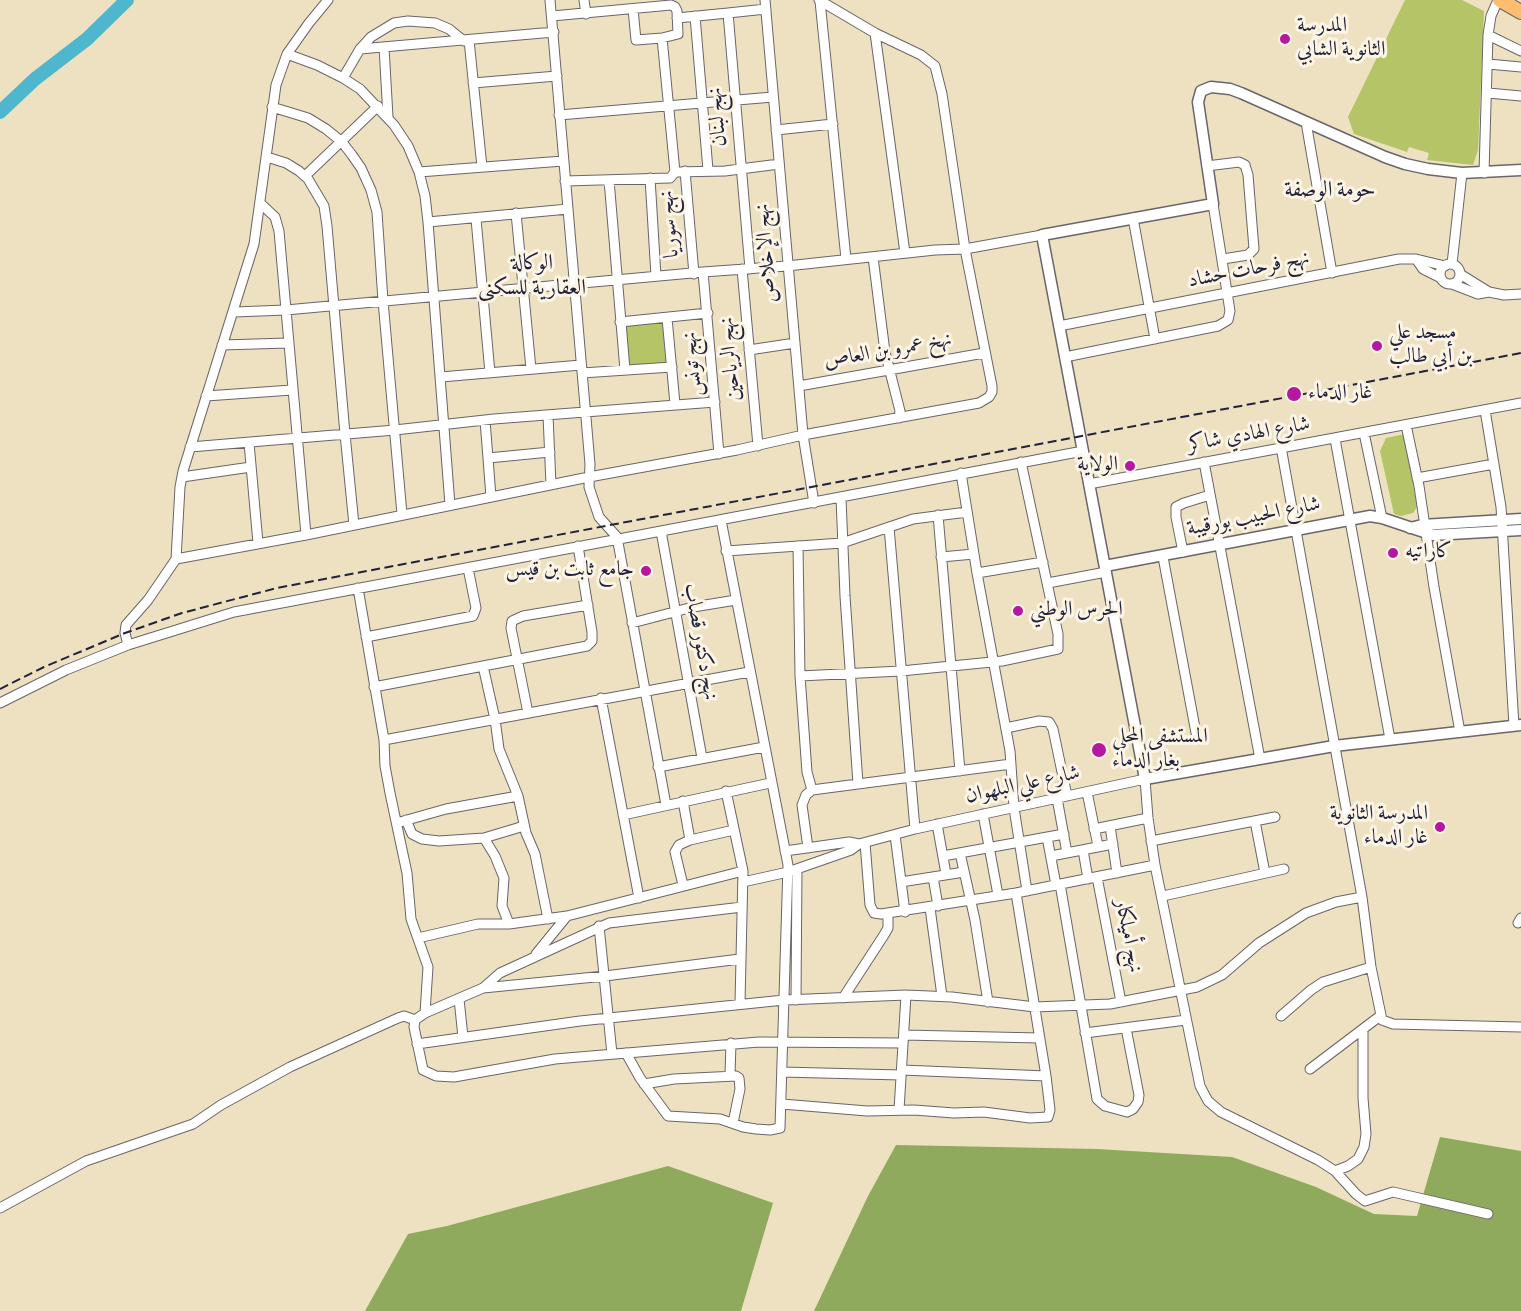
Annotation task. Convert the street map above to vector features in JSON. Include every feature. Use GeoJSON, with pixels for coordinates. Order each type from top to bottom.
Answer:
{"type":"FeatureCollection","features":[{"type":"Feature","properties":{"kind":"main road"},"geometry":{"type":"LineString","coordinates":[[1499,0],[1521,12]]}},
{"type":"Feature","properties":{"kind":"street"},"geometry":{"type":"LineString","coordinates":[[128,645],[126,625],[153,594],[176,559],[178,503],[182,477],[255,244],[276,85],[287,54],[328,0]]}},
{"type":"Feature","properties":{"kind":"street"},"geometry":{"type":"LineString","coordinates":[[550,0],[590,464],[590,494],[596,512],[617,539],[666,805]]}},
{"type":"Feature","properties":{"kind":"street"},"geometry":{"type":"LineString","coordinates":[[584,0],[585,14]]}},
{"type":"Feature","properties":{"kind":"street"},"geometry":{"type":"LineString","coordinates":[[176,559],[589,477],[719,454],[803,435],[979,403],[987,399],[992,390],[965,249],[942,94],[935,66],[921,55],[875,33],[820,0]]}},
{"type":"Feature","properties":{"kind":"street"},"geometry":{"type":"LineString","coordinates":[[820,0],[846,259]]}},
{"type":"Feature","properties":{"kind":"street"},"geometry":{"type":"LineString","coordinates":[[1484,173],[1488,35],[1491,16],[1499,0]]}},
{"type":"Feature","properties":{"kind":"street"},"geometry":{"type":"LineString","coordinates":[[552,16],[633,9],[653,4],[673,6],[676,9],[678,34],[636,40],[633,9]]}},
{"type":"Feature","properties":{"kind":"street"},"geometry":{"type":"LineString","coordinates":[[677,18],[728,13],[765,4]]}},
{"type":"Feature","properties":{"kind":"street","name":"نهج الإخلاص"},"geometry":{"type":"LineString","coordinates":[[765,4],[803,435],[814,503]]}},
{"type":"Feature","properties":{"kind":"street","name":"نهج لبنان"},"geometry":{"type":"LineString","coordinates":[[728,13],[741,168],[746,269]]}},
{"type":"Feature","properties":{"kind":"street"},"geometry":{"type":"LineString","coordinates":[[695,16],[708,170]]}},
{"type":"Feature","properties":{"kind":"street"},"geometry":{"type":"LineString","coordinates":[[343,78],[360,49],[381,29],[394,23],[408,21],[435,23],[449,29],[466,41],[482,167]]}},
{"type":"Feature","properties":{"kind":"street"},"geometry":{"type":"LineString","coordinates":[[360,49],[554,32]]}},
{"type":"Feature","properties":{"kind":"street"},"geometry":{"type":"LineString","coordinates":[[875,33],[905,253]]}},
{"type":"Feature","properties":{"kind":"street"},"geometry":{"type":"LineString","coordinates":[[1488,35],[1521,51]]}},
{"type":"Feature","properties":{"kind":"street","name":"نهج سوريا"},"geometry":{"type":"LineString","coordinates":[[662,38],[668,106],[698,273]]}},
{"type":"Feature","properties":{"kind":"street"},"geometry":{"type":"LineString","coordinates":[[384,47],[388,117]]}},
{"type":"Feature","properties":{"kind":"street"},"geometry":{"type":"LineString","coordinates":[[287,54],[316,65],[360,89],[388,117],[408,146],[419,172],[425,196],[435,297],[446,424],[450,505]]}},
{"type":"Feature","properties":{"kind":"street"},"geometry":{"type":"LineString","coordinates":[[1488,64],[1521,67]]}},
{"type":"Feature","properties":{"kind":"street"},"geometry":{"type":"LineString","coordinates":[[473,83],[557,76]]}},
{"type":"Feature","properties":{"kind":"street"},"geometry":{"type":"LineString","coordinates":[[1065,357],[1225,323],[1230,311],[1198,102],[1205,88],[1230,89],[1384,157],[1428,170],[1484,173],[1521,170]]}},
{"type":"Feature","properties":{"kind":"street"},"geometry":{"type":"LineString","coordinates":[[1488,93],[1521,96]]}},
{"type":"Feature","properties":{"kind":"street"},"geometry":{"type":"LineString","coordinates":[[559,115],[773,98]]}},
{"type":"Feature","properties":{"kind":"street"},"geometry":{"type":"LineString","coordinates":[[305,176],[378,106]]}},
{"type":"Feature","properties":{"kind":"street"},"geometry":{"type":"LineString","coordinates":[[272,107],[308,118],[342,142],[361,168],[371,190],[377,212],[402,514]]}},
{"type":"Feature","properties":{"kind":"street"},"geometry":{"type":"LineString","coordinates":[[1306,122],[1332,273]]}},
{"type":"Feature","properties":{"kind":"street"},"geometry":{"type":"LineString","coordinates":[[776,130],[833,124]]}},
{"type":"Feature","properties":{"kind":"street"},"geometry":{"type":"LineString","coordinates":[[267,157],[286,163],[305,176],[324,206],[354,525]]}},
{"type":"Feature","properties":{"kind":"street"},"geometry":{"type":"LineString","coordinates":[[419,172],[563,161]]}},
{"type":"Feature","properties":{"kind":"street"},"geometry":{"type":"LineString","coordinates":[[1208,166],[1239,162],[1245,165],[1248,175],[1254,249],[1248,255],[1223,259]]}},
{"type":"Feature","properties":{"kind":"street"},"geometry":{"type":"LineString","coordinates":[[565,181],[670,178],[680,171],[725,171],[778,164]]}},
{"type":"Feature","properties":{"kind":"street"},"geometry":{"type":"LineString","coordinates":[[1441,278],[1441,271],[1448,265],[1461,173]]}},
{"type":"Feature","properties":{"kind":"street"},"geometry":{"type":"LineString","coordinates":[[650,178],[656,276]]}},
{"type":"Feature","properties":{"kind":"street"},"geometry":{"type":"LineString","coordinates":[[609,180],[625,370]]}},
{"type":"Feature","properties":{"kind":"street"},"geometry":{"type":"LineString","coordinates":[[260,203],[270,211],[277,224],[306,535]]}},
{"type":"Feature","properties":{"kind":"street"},"geometry":{"type":"LineString","coordinates":[[234,312],[335,306],[965,249],[1213,204]]}},
{"type":"Feature","properties":{"kind":"street"},"geometry":{"type":"LineString","coordinates":[[428,222],[568,209]]}},
{"type":"Feature","properties":{"kind":"street"},"geometry":{"type":"LineString","coordinates":[[516,213],[531,369]]}},
{"type":"Feature","properties":{"kind":"street"},"geometry":{"type":"LineString","coordinates":[[476,219],[490,373]]}},
{"type":"Feature","properties":{"kind":"street"},"geometry":{"type":"LineString","coordinates":[[1133,219],[1155,339]]}},
{"type":"Feature","properties":{"kind":"street"},"geometry":{"type":"LineString","coordinates":[[1042,235],[1145,778],[1155,865],[1200,1086],[1212,1106],[1318,1160],[1335,1172],[1365,1201],[1393,1192],[1488,1214]]}},
{"type":"Feature","properties":{"kind":"street"},"geometry":{"type":"LineString","coordinates":[[873,257],[889,370],[900,411],[899,418]]}},
{"type":"Feature","properties":{"kind":"street","name":"نهج فرحات حشاد"},"geometry":{"type":"LineString","coordinates":[[1059,326],[1399,259],[1416,259],[1448,265]]}},
{"type":"Feature","properties":{"kind":"street"},"geometry":{"type":"LineString","coordinates":[[1416,259],[1423,269],[1446,283],[1478,294],[1489,292]]}},
{"type":"Feature","properties":{"kind":"street"},"geometry":{"type":"LineString","coordinates":[[1448,265],[1458,268],[1460,274],[1458,281],[1452,284]]}},
{"type":"Feature","properties":{"kind":"street","name":"نهج الرياحين"},"geometry":{"type":"LineString","coordinates":[[746,269],[749,350],[758,446]]}},
{"type":"Feature","properties":{"kind":"street","name":"نهج تونس"},"geometry":{"type":"LineString","coordinates":[[698,273],[708,313],[719,454]]}},
{"type":"Feature","properties":{"kind":"street"},"geometry":{"type":"LineString","coordinates":[[1460,274],[1489,292],[1504,295],[1521,294]]}},
{"type":"Feature","properties":{"kind":"street"},"geometry":{"type":"LineString","coordinates":[[620,322],[708,313]]}},
{"type":"Feature","properties":{"kind":"street"},"geometry":{"type":"LineString","coordinates":[[668,318],[675,404]]}},
{"type":"Feature","properties":{"kind":"street"},"geometry":{"type":"LineString","coordinates":[[222,345],[288,343]]}},
{"type":"Feature","properties":{"kind":"street"},"geometry":{"type":"LineString","coordinates":[[749,350],[795,343]]}},
{"type":"Feature","properties":{"kind":"street","name":"نهخ عمرو بن العاص"},"geometry":{"type":"LineString","coordinates":[[799,386],[984,353]]}},
{"type":"Feature","properties":{"kind":"street"},"geometry":{"type":"LineString","coordinates":[[441,377],[531,369],[625,370],[672,367]]}},
{"type":"Feature","properties":{"kind":"street"},"geometry":{"type":"LineString","coordinates":[[206,396],[292,390]]}},
{"type":"Feature","properties":{"kind":"street"},"geometry":{"type":"LineString","coordinates":[[190,447],[715,402]]}},
{"type":"Feature","properties":{"kind":"street","name":"شارع الهادي شاكر"},"geometry":{"type":"LineString","coordinates":[[1089,484],[1521,403]]}},
{"type":"Feature","properties":{"kind":"street"},"geometry":{"type":"LineString","coordinates":[[1485,410],[1502,526],[1517,725]]}},
{"type":"Feature","properties":{"kind":"street"},"geometry":{"type":"LineString","coordinates":[[548,415],[551,485]]}},
{"type":"Feature","properties":{"kind":"street"},"geometry":{"type":"LineString","coordinates":[[485,420],[491,497]]}},
{"type":"Feature","properties":{"kind":"street"},"geometry":{"type":"LineString","coordinates":[[1406,425],[1460,732]]}},
{"type":"Feature","properties":{"kind":"street"},"geometry":{"type":"LineString","coordinates":[[1364,433],[1382,518]]}},
{"type":"Feature","properties":{"kind":"street"},"geometry":{"type":"LineString","coordinates":[[1335,439],[1390,740]]}},
{"type":"Feature","properties":{"kind":"street"},"geometry":{"type":"LineString","coordinates":[[249,442],[258,543]]}},
{"type":"Feature","properties":{"kind":"street"},"geometry":{"type":"LineString","coordinates":[[1281,447],[1362,897],[1380,1016],[1384,1022],[1393,1024],[1521,1027]]}},
{"type":"Feature","properties":{"kind":"street"},"geometry":{"type":"LineString","coordinates":[[0,703],[66,670],[128,645],[234,612],[1083,451]]}},
{"type":"Feature","properties":{"kind":"street"},"geometry":{"type":"LineString","coordinates":[[488,458],[550,452]]}},
{"type":"Feature","properties":{"kind":"street"},"geometry":{"type":"LineString","coordinates":[[800,676],[901,671],[1013,660],[1058,649],[1058,634],[1048,583],[1021,462]]}},
{"type":"Feature","properties":{"kind":"street"},"geometry":{"type":"LineString","coordinates":[[1204,462],[1260,759]]}},
{"type":"Feature","properties":{"kind":"street"},"geometry":{"type":"LineString","coordinates":[[1417,478],[1494,464]]}},
{"type":"Feature","properties":{"kind":"street"},"geometry":{"type":"LineString","coordinates":[[182,477],[251,467]]}},
{"type":"Feature","properties":{"kind":"street"},"geometry":{"type":"LineString","coordinates":[[961,473],[1006,728],[1018,842],[1027,891]]}},
{"type":"Feature","properties":{"kind":"street"},"geometry":{"type":"LineString","coordinates":[[1183,552],[1176,507],[1210,495]]}},
{"type":"Feature","properties":{"kind":"street"},"geometry":{"type":"LineString","coordinates":[[841,498],[858,784]]}},
{"type":"Feature","properties":{"kind":"street"},"geometry":{"type":"LineString","coordinates":[[726,551],[842,543],[913,519],[967,512]]}},
{"type":"Feature","properties":{"kind":"street"},"geometry":{"type":"LineString","coordinates":[[938,515],[960,771]]}},
{"type":"Feature","properties":{"kind":"street","name":"شارع الحبيب بورقيبة"},"geometry":{"type":"LineString","coordinates":[[1105,569],[1220,544],[1370,516],[1441,536],[1502,526],[1521,519]]}},
{"type":"Feature","properties":{"kind":"street"},"geometry":{"type":"LineString","coordinates":[[721,520],[770,783],[785,851],[793,871],[795,1000]]}},
{"type":"Feature","properties":{"kind":"street","name":"شارع الحبيب بورقيبة"},"geometry":{"type":"LineString","coordinates":[[1502,526],[1521,530]]}},
{"type":"Feature","properties":{"kind":"street"},"geometry":{"type":"LineString","coordinates":[[889,527],[915,829]]}},
{"type":"Feature","properties":{"kind":"street","name":"نهج دكتور قصاب"},"geometry":{"type":"LineString","coordinates":[[661,531],[702,758]]}},
{"type":"Feature","properties":{"kind":"street"},"geometry":{"type":"LineString","coordinates":[[374,687],[587,646],[593,638],[578,546]]}},
{"type":"Feature","properties":{"kind":"street"},"geometry":{"type":"LineString","coordinates":[[798,546],[800,676],[807,772],[812,790]]}},
{"type":"Feature","properties":{"kind":"street"},"geometry":{"type":"LineString","coordinates":[[941,557],[974,554]]}},
{"type":"Feature","properties":{"kind":"street"},"geometry":{"type":"LineString","coordinates":[[1163,556],[1196,733]]}},
{"type":"Feature","properties":{"kind":"street"},"geometry":{"type":"LineString","coordinates":[[977,573],[1043,562]]}},
{"type":"Feature","properties":{"kind":"street"},"geometry":{"type":"LineString","coordinates":[[366,637],[473,616],[476,608],[468,568]]}},
{"type":"Feature","properties":{"kind":"street"},"geometry":{"type":"LineString","coordinates":[[1048,583],[1105,569]]}},
{"type":"Feature","properties":{"kind":"street"},"geometry":{"type":"LineString","coordinates":[[358,588],[384,740],[385,766],[407,873],[411,919],[428,967],[425,1013]]}},
{"type":"Feature","properties":{"kind":"street"},"geometry":{"type":"LineString","coordinates":[[632,623],[693,607],[736,600]]}},
{"type":"Feature","properties":{"kind":"street"},"geometry":{"type":"LineString","coordinates":[[528,713],[511,628],[515,618],[588,605]]}},
{"type":"Feature","properties":{"kind":"street"},"geometry":{"type":"LineString","coordinates":[[1510,655],[1521,654]]}},
{"type":"Feature","properties":{"kind":"street"},"geometry":{"type":"LineString","coordinates":[[483,666],[502,761],[518,796],[524,826],[535,854],[548,919]]}},
{"type":"Feature","properties":{"kind":"street"},"geometry":{"type":"LineString","coordinates":[[384,740],[749,672]]}},
{"type":"Feature","properties":{"kind":"street"},"geometry":{"type":"LineString","coordinates":[[601,698],[639,898]]}},
{"type":"Feature","properties":{"kind":"street"},"geometry":{"type":"LineString","coordinates":[[1006,728],[1039,721],[1049,722],[1053,729],[1067,796]]}},
{"type":"Feature","properties":{"kind":"street","name":"شارع علي البلهوان"},"geometry":{"type":"LineString","coordinates":[[743,882],[793,871],[862,844],[915,829],[1145,778],[1334,746],[1517,725]]}},
{"type":"Feature","properties":{"kind":"street"},"geometry":{"type":"LineString","coordinates":[[658,767],[764,747]]}},
{"type":"Feature","properties":{"kind":"street"},"geometry":{"type":"LineString","coordinates":[[808,849],[802,805],[806,795],[812,790],[1011,764]]}},
{"type":"Feature","properties":{"kind":"street"},"geometry":{"type":"LineString","coordinates":[[623,814],[770,783]]}},
{"type":"Feature","properties":{"kind":"street"},"geometry":{"type":"LineString","coordinates":[[726,791],[743,871],[740,1004]]}},
{"type":"Feature","properties":{"kind":"street"},"geometry":{"type":"LineString","coordinates":[[1087,792],[1098,846]]}},
{"type":"Feature","properties":{"kind":"street"},"geometry":{"type":"LineString","coordinates":[[396,824],[446,809],[518,796]]}},
{"type":"Feature","properties":{"kind":"street"},"geometry":{"type":"LineString","coordinates":[[1057,798],[1067,853]]}},
{"type":"Feature","properties":{"kind":"street"},"geometry":{"type":"LineString","coordinates":[[683,801],[690,840]]}},
{"type":"Feature","properties":{"kind":"street"},"geometry":{"type":"LineString","coordinates":[[983,814],[998,895]]}},
{"type":"Feature","properties":{"kind":"street"},"geometry":{"type":"LineString","coordinates":[[1151,841],[1275,817]]}},
{"type":"Feature","properties":{"kind":"street"},"geometry":{"type":"LineString","coordinates":[[1094,829],[1148,818]]}},
{"type":"Feature","properties":{"kind":"street"},"geometry":{"type":"LineString","coordinates":[[406,820],[412,834],[430,841],[484,838],[524,826]]}},
{"type":"Feature","properties":{"kind":"street"},"geometry":{"type":"LineString","coordinates":[[1255,821],[1265,873]]}},
{"type":"Feature","properties":{"kind":"street"},"geometry":{"type":"LineString","coordinates":[[937,824],[946,874]]}},
{"type":"Feature","properties":{"kind":"street"},"geometry":{"type":"LineString","coordinates":[[1110,826],[1117,873]]}},
{"type":"Feature","properties":{"kind":"street"},"geometry":{"type":"LineString","coordinates":[[683,885],[675,852],[679,845],[690,840],[734,830]]}},
{"type":"Feature","properties":{"kind":"street"},"geometry":{"type":"LineString","coordinates":[[943,856],[1064,834]]}},
{"type":"Feature","properties":{"kind":"street"},"geometry":{"type":"LineString","coordinates":[[895,835],[905,912]]}},
{"type":"Feature","properties":{"kind":"street"},"geometry":{"type":"LineString","coordinates":[[1047,837],[1058,885],[1097,1099],[1105,1106],[1126,1112],[1137,1105],[1139,1095],[1126,1028]]}},
{"type":"Feature","properties":{"kind":"street"},"geometry":{"type":"LineString","coordinates":[[484,838],[504,878],[502,906],[509,924]]}},
{"type":"Feature","properties":{"kind":"street"},"geometry":{"type":"LineString","coordinates":[[785,851],[849,842],[862,844],[870,905],[874,913],[888,914],[1027,891],[1155,865]]}},
{"type":"Feature","properties":{"kind":"street"},"geometry":{"type":"LineString","coordinates":[[1050,856],[1113,844]]}},
{"type":"Feature","properties":{"kind":"street","name":"نهج أميلكار"},"geometry":{"type":"LineString","coordinates":[[1083,850],[1092,878],[1121,1002]]}},
{"type":"Feature","properties":{"kind":"street"},"geometry":{"type":"LineString","coordinates":[[960,853],[975,920],[988,1002]]}},
{"type":"Feature","properties":{"kind":"street"},"geometry":{"type":"LineString","coordinates":[[1163,896],[1284,869]]}},
{"type":"Feature","properties":{"kind":"street"},"geometry":{"type":"LineString","coordinates":[[418,938],[478,924],[509,924],[567,916],[743,871]]}},
{"type":"Feature","properties":{"kind":"street"},"geometry":{"type":"LineString","coordinates":[[626,1053],[644,1084],[668,1116],[720,1119],[756,1129],[778,1129],[781,1123],[784,1000],[793,871]]}},
{"type":"Feature","properties":{"kind":"street"},"geometry":{"type":"LineString","coordinates":[[901,882],[964,872]]}},
{"type":"Feature","properties":{"kind":"street"},"geometry":{"type":"LineString","coordinates":[[933,877],[942,996]]}},
{"type":"Feature","properties":{"kind":"street"},"geometry":{"type":"LineString","coordinates":[[782,1104],[867,1111],[984,1112],[1022,1118],[1047,1118],[1050,1110],[1046,1076],[1016,892]]}},
{"type":"Feature","properties":{"kind":"street"},"geometry":{"type":"LineString","coordinates":[[417,1044],[609,1018],[784,1000],[906,995],[942,996],[1035,1007],[1121,1002],[1197,987],[1222,975],[1259,943],[1306,913],[1336,902],[1362,897]]}},
{"type":"Feature","properties":{"kind":"street"},"geometry":{"type":"LineString","coordinates":[[742,907],[628,919],[599,926],[500,973],[483,988],[425,1013],[415,1020],[414,1027],[423,1070],[445,1077],[528,1062],[731,1043],[1039,1038]]}},
{"type":"Feature","properties":{"kind":"street"},"geometry":{"type":"LineString","coordinates":[[843,998],[888,928],[888,914]]}},
{"type":"Feature","properties":{"kind":"street"},"geometry":{"type":"LineString","coordinates":[[532,958],[567,916]]}},
{"type":"Feature","properties":{"kind":"street"},"geometry":{"type":"LineString","coordinates":[[599,926],[612,1054]]}},
{"type":"Feature","properties":{"kind":"street"},"geometry":{"type":"LineString","coordinates":[[483,988],[740,960]]}},
{"type":"Feature","properties":{"kind":"street"},"geometry":{"type":"LineString","coordinates":[[1281,1016],[1323,982],[1371,967]]}},
{"type":"Feature","properties":{"kind":"street"},"geometry":{"type":"LineString","coordinates":[[899,1110],[906,995]]}},
{"type":"Feature","properties":{"kind":"street"},"geometry":{"type":"LineString","coordinates":[[459,999],[463,1037]]}},
{"type":"Feature","properties":{"kind":"street"},"geometry":{"type":"LineString","coordinates":[[0,1208],[86,1161],[193,1124],[221,1105],[290,1067],[398,1018],[404,1016],[415,1020]]}},
{"type":"Feature","properties":{"kind":"street"},"geometry":{"type":"LineString","coordinates":[[1310,1069],[1380,1016]]}},
{"type":"Feature","properties":{"kind":"street"},"geometry":{"type":"LineString","coordinates":[[1085,1033],[1186,1020]]}},
{"type":"Feature","properties":{"kind":"street"},"geometry":{"type":"LineString","coordinates":[[1335,1172],[1348,1167],[1358,1159],[1364,1147],[1366,1134],[1363,1098],[1363,1030]]}},
{"type":"Feature","properties":{"kind":"street"},"geometry":{"type":"LineString","coordinates":[[730,1075],[731,1043]]}},
{"type":"Feature","properties":{"kind":"street"},"geometry":{"type":"LineString","coordinates":[[782,1072],[1046,1076]]}},
{"type":"Feature","properties":{"kind":"street"},"geometry":{"type":"LineString","coordinates":[[644,1084],[674,1079],[736,1076],[740,1083],[733,1124]]}},
{"type":"Feature","properties":{"kind":"green space"},"geometry":{"type":"Polygon","coordinates":[[[1405,0],[1462,0],[1484,11],[1478,150],[1473,165],[1427,160],[1429,153],[1409,147],[1407,152],[1354,134],[1348,117],[1405,0]]]}},
{"type":"Feature","properties":{"kind":"green space"},"geometry":{"type":"Polygon","coordinates":[[[664,322],[668,363],[628,367],[624,326],[664,322]]]}},
{"type":"Feature","properties":{"kind":"green space"},"geometry":{"type":"Polygon","coordinates":[[[1405,434],[1417,507],[1413,513],[1401,516],[1394,514],[1380,451],[1386,438],[1405,434]]]}},
{"type":"Feature","properties":{"kind":"green space"},"geometry":{"type":"Polygon","coordinates":[[[1440,1137],[1521,1151],[1521,1311],[814,1311],[868,1196],[896,1145],[1097,1149],[1232,1157],[1316,1187],[1374,1214],[1417,1216],[1440,1137]]]}},
{"type":"Feature","properties":{"kind":"green space"},"geometry":{"type":"Polygon","coordinates":[[[668,1166],[773,1203],[741,1311],[365,1311],[408,1234],[447,1226],[668,1166]]]}},
{"type":"Feature","properties":{"kind":"waterway"},"geometry":{"type":"LineString","coordinates":[[0,112],[35,79],[87,39],[127,0]]}},
{"type":"Feature","properties":{"kind":"railway"},"geometry":{"type":"LineString","coordinates":[[0,689],[44,667],[125,633],[182,613],[277,588],[1521,353]]}},
{"type":"Feature","properties":{"kind":"place","name":"المدرسة الثانوية الشابي"},"geometry":{"type":"Point","coordinates":[1285,39]}},
{"type":"Feature","properties":{"kind":"place","name":"مسجد علي بن أبي طالب"},"geometry":{"type":"Point","coordinates":[1377,346]}},
{"type":"Feature","properties":{"kind":"place","name":"غار الدماء"},"geometry":{"type":"Point","coordinates":[1294,394]}},
{"type":"Feature","properties":{"kind":"place","name":"الولاية"},"geometry":{"type":"Point","coordinates":[1130,466]}},
{"type":"Feature","properties":{"kind":"place","name":"كاراتيه"},"geometry":{"type":"Point","coordinates":[1393,553]}},
{"type":"Feature","properties":{"kind":"place","name":"جامع ثابت بن قیس"},"geometry":{"type":"Point","coordinates":[646,571]}},
{"type":"Feature","properties":{"kind":"place","name":"الحرس الوطني"},"geometry":{"type":"Point","coordinates":[1018,611]}},
{"type":"Feature","properties":{"kind":"place","name":"المستشفى المحلي بغار الدماء"},"geometry":{"type":"Point","coordinates":[1099,750]}},
{"type":"Feature","properties":{"kind":"place","name":"المدرسة الثانوية غار الدماء"},"geometry":{"type":"Point","coordinates":[1440,827]}},
{"type":"Feature","properties":{"kind":"district","name":"حومة الوصفة"},"geometry":{"type":"Point","coordinates":[1330,192]}},
{"type":"Feature","properties":{"kind":"district","name":"الوكالة العقارية للسكنى"},"geometry":{"type":"Point","coordinates":[532,278]}}]}
